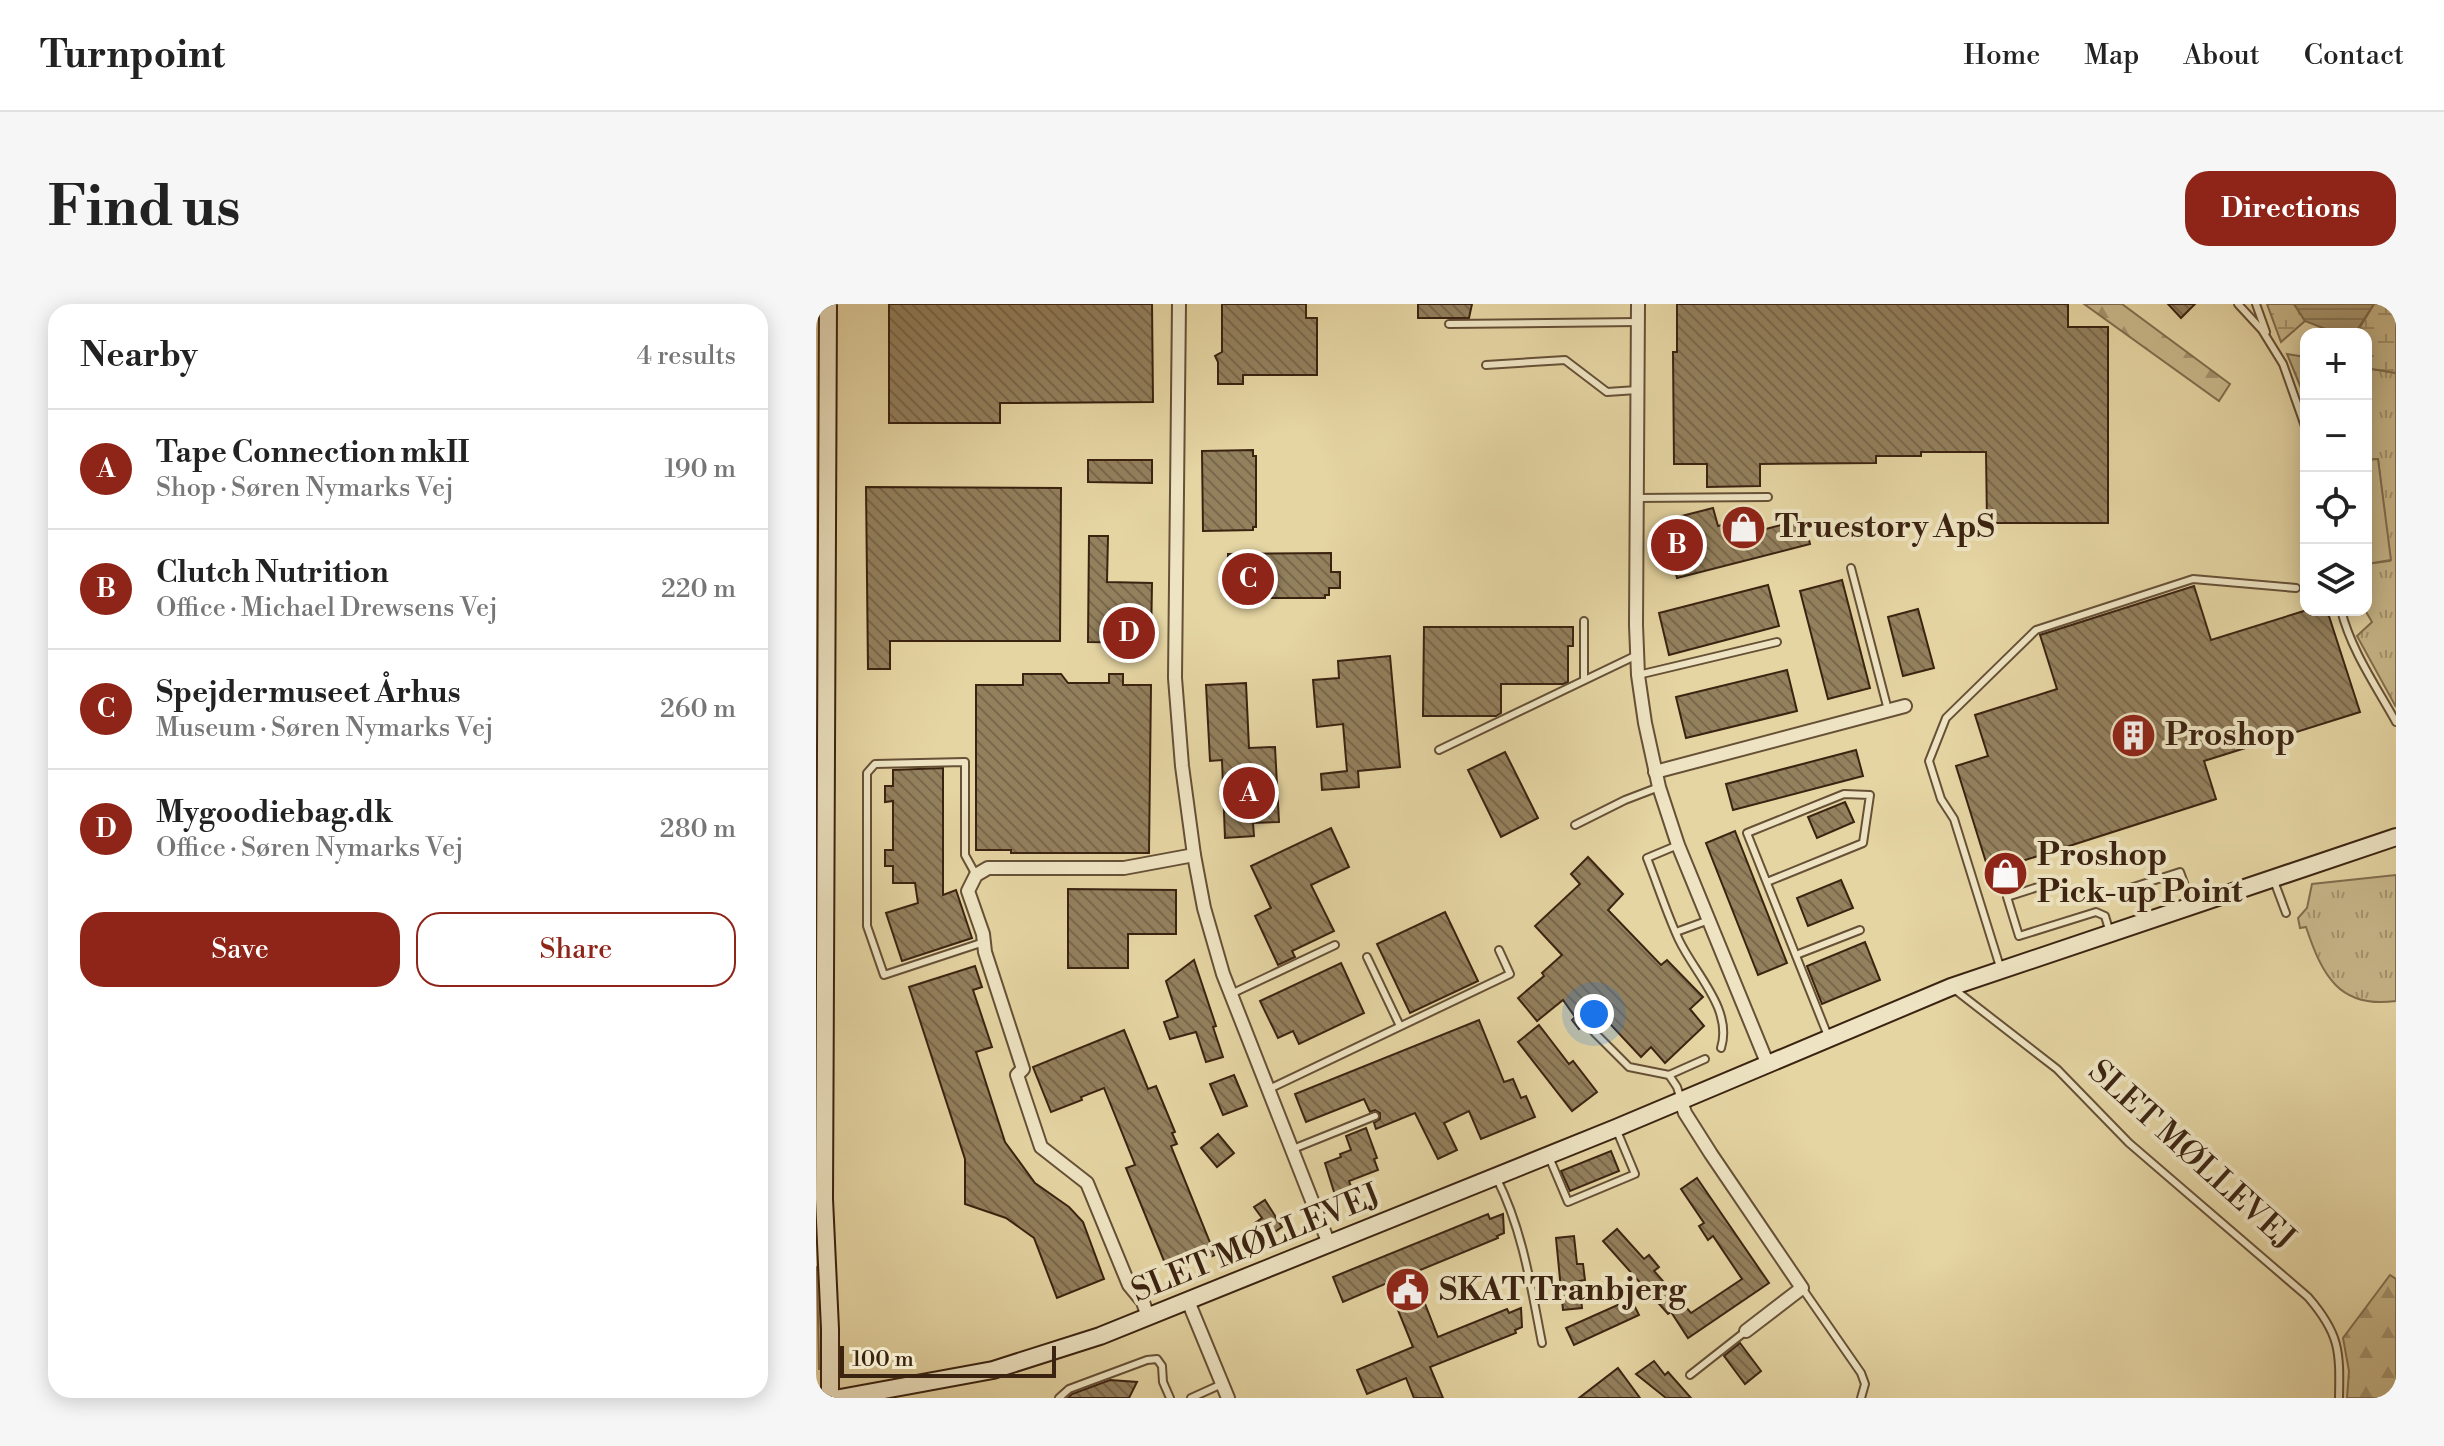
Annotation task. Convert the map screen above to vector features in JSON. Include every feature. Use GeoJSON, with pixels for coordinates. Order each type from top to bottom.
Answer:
{"type":"FeatureCollection","features":[{"type":"Feature","properties":{"kind":"street"},"geometry":{"type":"LineString","coordinates":[[816,324],[828,304]]}},
{"type":"Feature","properties":{"kind":"street"},"geometry":{"type":"LineString","coordinates":[[828,304],[824,1199],[830,1398]]}},
{"type":"Feature","properties":{"kind":"street"},"geometry":{"type":"LineString","coordinates":[[1179,304],[1175,678],[1182,766],[1194,855],[1204,908],[1231,994],[1329,1244]]}},
{"type":"Feature","properties":{"kind":"street"},"geometry":{"type":"LineString","coordinates":[[1638,304],[1638,675],[1655,772],[1678,845],[1768,1065]]}},
{"type":"Feature","properties":{"kind":"street"},"geometry":{"type":"LineString","coordinates":[[816,366],[827,524]]}},
{"type":"Feature","properties":{"kind":"street"},"geometry":{"type":"LineString","coordinates":[[1655,772],[1905,706]]}},
{"type":"Feature","properties":{"kind":"street","name":"SLET MØLLEVEJ"},"geometry":{"type":"LineString","coordinates":[[840,1398],[926,1390],[1047,1354],[1148,1317],[1616,1128],[1951,987],[2396,837]]}},
{"type":"Feature","properties":{"kind":"street"},"geometry":{"type":"LineString","coordinates":[[1148,1317],[1143,1302],[1129,1285],[1087,1183],[1041,1147],[1017,1075],[1023,1069],[968,891],[976,875],[988,868],[1124,868],[1194,855]]}},
{"type":"Feature","properties":{"kind":"street"},"geometry":{"type":"LineString","coordinates":[[1681,1101],[1685,1113],[1802,1288],[1746,1331]]}},
{"type":"Feature","properties":{"kind":"street"},"geometry":{"type":"LineString","coordinates":[[1188,1301],[1228,1398]]}},
{"type":"Feature","properties":{"kind":"lane"},"geometry":{"type":"LineString","coordinates":[[2238,304],[2270,342],[2283,364],[2300,412]]}},
{"type":"Feature","properties":{"kind":"lane"},"geometry":{"type":"LineString","coordinates":[[2256,304],[2270,342]]}},
{"type":"Feature","properties":{"kind":"lane"},"geometry":{"type":"LineString","coordinates":[[1449,324],[1638,322]]}},
{"type":"Feature","properties":{"kind":"lane"},"geometry":{"type":"LineString","coordinates":[[1486,365],[1565,360],[1607,392],[1637,390]]}},
{"type":"Feature","properties":{"kind":"lane"},"geometry":{"type":"LineString","coordinates":[[1637,498],[1768,497]]}},
{"type":"Feature","properties":{"kind":"lane"},"geometry":{"type":"LineString","coordinates":[[1851,568],[1888,710]]}},
{"type":"Feature","properties":{"kind":"lane"},"geometry":{"type":"LineString","coordinates":[[2001,970],[1954,819],[1941,799],[1929,761],[1946,718],[2036,630],[2193,579],[2296,588]]}},
{"type":"Feature","properties":{"kind":"lane"},"geometry":{"type":"LineString","coordinates":[[2343,616],[2368,674],[2396,722]]}},
{"type":"Feature","properties":{"kind":"lane"},"geometry":{"type":"LineString","coordinates":[[1584,621],[1584,680]]}},
{"type":"Feature","properties":{"kind":"lane"},"geometry":{"type":"LineString","coordinates":[[1638,675],[1777,642]]}},
{"type":"Feature","properties":{"kind":"lane"},"geometry":{"type":"LineString","coordinates":[[1439,750],[1637,655]]}},
{"type":"Feature","properties":{"kind":"lane"},"geometry":{"type":"LineString","coordinates":[[976,875],[965,855],[965,762],[875,764],[867,773],[867,926],[884,975],[984,942]]}},
{"type":"Feature","properties":{"kind":"lane"},"geometry":{"type":"LineString","coordinates":[[1575,825],[1659,787]]}},
{"type":"Feature","properties":{"kind":"lane"},"geometry":{"type":"LineString","coordinates":[[1767,882],[1863,843],[1870,795],[1844,794],[1747,833],[1829,1039]]}},
{"type":"Feature","properties":{"kind":"lane"},"geometry":{"type":"LineString","coordinates":[[1678,845],[1647,858],[1676,932],[1721,1016],[1725,1036],[1721,1048]]}},
{"type":"Feature","properties":{"kind":"lane"},"geometry":{"type":"LineString","coordinates":[[2118,892],[2180,872],[2192,905]]}},
{"type":"Feature","properties":{"kind":"lane"},"geometry":{"type":"LineString","coordinates":[[2273,878],[2286,913]]}},
{"type":"Feature","properties":{"kind":"lane"},"geometry":{"type":"LineString","coordinates":[[2047,884],[2007,897],[2019,936],[2096,912],[2105,916],[2110,933]]}},
{"type":"Feature","properties":{"kind":"lane"},"geometry":{"type":"LineString","coordinates":[[1676,932],[1709,920]]}},
{"type":"Feature","properties":{"kind":"lane"},"geometry":{"type":"LineString","coordinates":[[1796,955],[1860,930]]}},
{"type":"Feature","properties":{"kind":"lane"},"geometry":{"type":"LineString","coordinates":[[1231,994],[1335,945]]}},
{"type":"Feature","properties":{"kind":"lane"},"geometry":{"type":"LineString","coordinates":[[1269,1089],[1510,974],[1499,950]]}},
{"type":"Feature","properties":{"kind":"lane"},"geometry":{"type":"LineString","coordinates":[[1367,957],[1400,1026]]}},
{"type":"Feature","properties":{"kind":"lane","name":"SLET MØLLEVEJ"},"geometry":{"type":"LineString","coordinates":[[1951,987],[2057,1069],[2129,1143],[2308,1297],[2329,1324],[2336,1340],[2340,1358],[2339,1398]]}},
{"type":"Feature","properties":{"kind":"lane"},"geometry":{"type":"LineString","coordinates":[[1594,1032],[1629,1067],[1669,1075],[1705,1059]]}},
{"type":"Feature","properties":{"kind":"lane"},"geometry":{"type":"LineString","coordinates":[[1669,1075],[1681,1101]]}},
{"type":"Feature","properties":{"kind":"lane"},"geometry":{"type":"LineString","coordinates":[[1292,1149],[1375,1116]]}},
{"type":"Feature","properties":{"kind":"lane"},"geometry":{"type":"LineString","coordinates":[[1548,1155],[1568,1202],[1635,1174],[1616,1128]]}},
{"type":"Feature","properties":{"kind":"lane"},"geometry":{"type":"LineString","coordinates":[[1495,1176],[1512,1209],[1522,1244],[1542,1343]]}},
{"type":"Feature","properties":{"kind":"lane"},"geometry":{"type":"LineString","coordinates":[[1802,1288],[1861,1373],[1865,1384],[1861,1398]]}},
{"type":"Feature","properties":{"kind":"lane"},"geometry":{"type":"LineString","coordinates":[[1690,1375],[1746,1331]]}},
{"type":"Feature","properties":{"kind":"lane"},"geometry":{"type":"LineString","coordinates":[[1059,1398],[1069,1389],[1157,1359],[1162,1366],[1163,1382],[1170,1398]]}},
{"type":"Feature","properties":{"kind":"lane"},"geometry":{"type":"LineString","coordinates":[[1191,1398],[1222,1384]]}},
{"type":"Feature","properties":{"kind":"green space"},"geometry":{"type":"Polygon","coordinates":[[[2084,304],[2122,304],[2230,384],[2219,401],[2084,304]]]}},
{"type":"Feature","properties":{"kind":"green space"},"geometry":{"type":"Polygon","coordinates":[[[2267,304],[2294,304],[2305,321],[2281,342],[2267,304]]]}},
{"type":"Feature","properties":{"kind":"green space"},"geometry":{"type":"Polygon","coordinates":[[[2374,304],[2396,304],[2396,373],[2372,369],[2372,328],[2360,328],[2374,304]]]}},
{"type":"Feature","properties":{"kind":"green space"},"geometry":{"type":"Polygon","coordinates":[[[2287,354],[2300,356],[2300,385],[2287,354]]]}},
{"type":"Feature","properties":{"kind":"green space"},"geometry":{"type":"Polygon","coordinates":[[[2372,369],[2396,373],[2396,707],[2357,636],[2372,622],[2368,616],[2372,616],[2372,563],[2390,561],[2378,459],[2372,460],[2372,369]]]}},
{"type":"Feature","properties":{"kind":"green space"},"geometry":{"type":"Polygon","coordinates":[[[2378,459],[2391,560],[2372,563],[2372,472],[2372,460],[2378,459]]]}},
{"type":"Feature","properties":{"kind":"green space"},"geometry":{"type":"Polygon","coordinates":[[[2396,875],[2396,1001],[2360,1000],[2347,994],[2326,974],[2306,927],[2300,928],[2298,918],[2307,908],[2312,884],[2396,875]]]}},
{"type":"Feature","properties":{"kind":"green space"},"geometry":{"type":"Polygon","coordinates":[[[819,1266],[823,1369],[819,1369],[819,1266]]]}},
{"type":"Feature","properties":{"kind":"green space"},"geometry":{"type":"Polygon","coordinates":[[[2390,1275],[2396,1279],[2396,1398],[2347,1398],[2349,1371],[2343,1338],[2390,1275]]]}},
{"type":"Feature","properties":{"kind":"shaded area"},"geometry":{"type":"Polygon","coordinates":[[[2294,304],[2374,304],[2358,328],[2323,328],[2305,321],[2294,304]]]}},
{"type":"Feature","properties":{"kind":"building"},"geometry":{"type":"Polygon","coordinates":[[[889,304],[1152,304],[1153,402],[1000,403],[1000,423],[889,423],[889,304]]]}},
{"type":"Feature","properties":{"kind":"building"},"geometry":{"type":"Polygon","coordinates":[[[1222,304],[1306,304],[1306,318],[1317,318],[1317,375],[1243,375],[1243,384],[1218,384],[1215,356],[1222,352],[1222,304]]]}},
{"type":"Feature","properties":{"kind":"building"},"geometry":{"type":"Polygon","coordinates":[[[1418,304],[1472,304],[1469,318],[1418,318],[1418,304]]]}},
{"type":"Feature","properties":{"kind":"building"},"geometry":{"type":"Polygon","coordinates":[[[1677,304],[2068,304],[2068,327],[2108,327],[2108,523],[1987,523],[1986,452],[1876,456],[1876,463],[1760,464],[1760,486],[1707,487],[1707,464],[1674,464],[1673,352],[1677,352],[1677,304]]]}},
{"type":"Feature","properties":{"kind":"building"},"geometry":{"type":"Polygon","coordinates":[[[2168,304],[2195,304],[2181,318],[2168,304]]]}},
{"type":"Feature","properties":{"kind":"building"},"geometry":{"type":"Polygon","coordinates":[[[1253,450],[1253,456],[1256,456],[1256,527],[1253,530],[1203,531],[1202,451],[1253,450]]]}},
{"type":"Feature","properties":{"kind":"building"},"geometry":{"type":"Polygon","coordinates":[[[1088,460],[1152,460],[1152,483],[1088,482],[1088,460]]]}},
{"type":"Feature","properties":{"kind":"building"},"geometry":{"type":"Polygon","coordinates":[[[866,487],[1061,488],[1060,641],[890,641],[890,669],[868,669],[866,487]]]}},
{"type":"Feature","properties":{"kind":"building"},"geometry":{"type":"Polygon","coordinates":[[[1713,508],[1718,526],[1758,515],[1762,530],[1804,519],[1810,544],[1677,578],[1672,558],[1664,560],[1659,541],[1667,539],[1662,521],[1713,508]]]}},
{"type":"Feature","properties":{"kind":"building"},"geometry":{"type":"Polygon","coordinates":[[[1089,536],[1108,536],[1107,582],[1152,583],[1151,643],[1088,642],[1089,536]]]}},
{"type":"Feature","properties":{"kind":"building"},"geometry":{"type":"Polygon","coordinates":[[[1331,553],[1331,572],[1340,572],[1340,588],[1329,588],[1329,595],[1325,598],[1227,598],[1228,554],[1331,553]]]}},
{"type":"Feature","properties":{"kind":"building"},"geometry":{"type":"Polygon","coordinates":[[[1842,580],[1870,688],[1828,699],[1800,591],[1842,580]]]}},
{"type":"Feature","properties":{"kind":"building"},"geometry":{"type":"Polygon","coordinates":[[[1768,585],[1779,626],[1669,655],[1659,613],[1768,585]]]}},
{"type":"Feature","properties":{"kind":"building","name":"Proshop"},"geometry":{"type":"Polygon","coordinates":[[[2194,586],[2211,640],[2300,612],[2300,616],[2329,616],[2360,712],[2204,761],[2216,799],[2019,862],[2025,881],[1995,891],[1956,766],[1988,756],[1975,715],[2057,689],[2040,635],[2194,586]]]}},
{"type":"Feature","properties":{"kind":"building"},"geometry":{"type":"Polygon","coordinates":[[[1918,609],[1934,668],[1903,676],[1888,617],[1918,609]]]}},
{"type":"Feature","properties":{"kind":"building"},"geometry":{"type":"Polygon","coordinates":[[[1424,627],[1573,627],[1573,646],[1568,646],[1568,682],[1501,684],[1501,713],[1496,716],[1423,716],[1424,627]]]}},
{"type":"Feature","properties":{"kind":"building"},"geometry":{"type":"Polygon","coordinates":[[[1390,656],[1400,767],[1358,771],[1359,787],[1322,790],[1321,774],[1347,771],[1343,724],[1317,727],[1313,680],[1339,678],[1338,661],[1390,656]]]}},
{"type":"Feature","properties":{"kind":"building"},"geometry":{"type":"Polygon","coordinates":[[[1787,670],[1797,711],[1686,738],[1676,697],[1787,670]]]}},
{"type":"Feature","properties":{"kind":"building"},"geometry":{"type":"Polygon","coordinates":[[[1023,674],[1061,674],[1068,683],[1109,683],[1109,674],[1123,674],[1123,685],[1151,685],[1149,853],[976,850],[976,685],[1023,685],[1023,674]]]}},
{"type":"Feature","properties":{"kind":"building"},"geometry":{"type":"Polygon","coordinates":[[[1246,683],[1249,748],[1275,747],[1279,822],[1253,823],[1254,836],[1225,838],[1222,760],[1210,761],[1206,685],[1246,683]]]}},
{"type":"Feature","properties":{"kind":"building"},"geometry":{"type":"Polygon","coordinates":[[[1856,750],[1863,776],[1733,810],[1726,784],[1856,750]]]}},
{"type":"Feature","properties":{"kind":"building"},"geometry":{"type":"Polygon","coordinates":[[[1505,752],[1538,818],[1501,837],[1468,770],[1505,752]]]}},
{"type":"Feature","properties":{"kind":"building"},"geometry":{"type":"Polygon","coordinates":[[[943,768],[943,895],[956,890],[972,938],[902,961],[886,913],[918,903],[915,883],[893,883],[893,866],[885,866],[885,850],[893,850],[893,801],[885,802],[885,786],[893,786],[893,770],[943,768]]]}},
{"type":"Feature","properties":{"kind":"building"},"geometry":{"type":"Polygon","coordinates":[[[1845,802],[1854,822],[1817,838],[1808,817],[1845,802]]]}},
{"type":"Feature","properties":{"kind":"building"},"geometry":{"type":"Polygon","coordinates":[[[1331,828],[1349,867],[1311,885],[1334,931],[1292,951],[1295,957],[1278,965],[1255,916],[1271,908],[1251,866],[1331,828]]]}},
{"type":"Feature","properties":{"kind":"building"},"geometry":{"type":"Polygon","coordinates":[[[1735,831],[1787,963],[1758,975],[1706,843],[1735,831]]]}},
{"type":"Feature","properties":{"kind":"building"},"geometry":{"type":"Polygon","coordinates":[[[1588,857],[1623,894],[1608,910],[1661,965],[1667,960],[1703,997],[1690,1009],[1704,1026],[1665,1063],[1651,1047],[1641,1057],[1598,1011],[1579,1029],[1563,1000],[1537,1021],[1518,998],[1544,976],[1542,973],[1562,955],[1535,926],[1580,884],[1571,874],[1588,857]]]}},
{"type":"Feature","properties":{"kind":"building"},"geometry":{"type":"Polygon","coordinates":[[[1841,880],[1853,908],[1808,926],[1797,898],[1841,880]]]}},
{"type":"Feature","properties":{"kind":"building"},"geometry":{"type":"Polygon","coordinates":[[[1068,889],[1176,890],[1176,934],[1128,934],[1128,968],[1068,968],[1068,889]]]}},
{"type":"Feature","properties":{"kind":"building"},"geometry":{"type":"Polygon","coordinates":[[[1445,912],[1478,981],[1410,1013],[1377,944],[1445,912]]]}},
{"type":"Feature","properties":{"kind":"building"},"geometry":{"type":"Polygon","coordinates":[[[1865,942],[1880,980],[1822,1004],[1807,966],[1865,942]]]}},
{"type":"Feature","properties":{"kind":"building"},"geometry":{"type":"Polygon","coordinates":[[[1194,960],[1223,1057],[1206,1062],[1196,1032],[1170,1039],[1164,1022],[1178,1017],[1166,981],[1194,960]]]}},
{"type":"Feature","properties":{"kind":"building"},"geometry":{"type":"Polygon","coordinates":[[[1341,963],[1364,1013],[1299,1044],[1293,1031],[1278,1038],[1260,1001],[1341,963]]]}},
{"type":"Feature","properties":{"kind":"building"},"geometry":{"type":"Polygon","coordinates":[[[975,966],[982,987],[973,990],[992,1047],[976,1052],[1005,1142],[1035,1183],[1069,1207],[1083,1222],[1104,1279],[1057,1298],[1034,1238],[1006,1218],[965,1204],[965,1159],[909,987],[975,966]]]}},
{"type":"Feature","properties":{"kind":"building"},"geometry":{"type":"Polygon","coordinates":[[[1479,1020],[1504,1082],[1513,1079],[1521,1098],[1526,1096],[1535,1117],[1481,1139],[1469,1111],[1444,1123],[1457,1150],[1438,1159],[1415,1113],[1376,1129],[1374,1123],[1380,1119],[1380,1113],[1375,1110],[1370,1112],[1364,1099],[1306,1122],[1295,1094],[1479,1020]]]}},
{"type":"Feature","properties":{"kind":"building"},"geometry":{"type":"Polygon","coordinates":[[[1539,1025],[1569,1064],[1573,1061],[1597,1092],[1572,1111],[1518,1042],[1539,1025]]]}},
{"type":"Feature","properties":{"kind":"building"},"geometry":{"type":"Polygon","coordinates":[[[1124,1030],[1148,1089],[1156,1086],[1175,1132],[1172,1133],[1177,1144],[1171,1146],[1215,1255],[1169,1273],[1126,1168],[1135,1165],[1104,1088],[1051,1112],[1033,1067],[1124,1030]]]}},
{"type":"Feature","properties":{"kind":"building"},"geometry":{"type":"Polygon","coordinates":[[[1234,1075],[1247,1106],[1223,1115],[1210,1084],[1234,1075]]]}},
{"type":"Feature","properties":{"kind":"building"},"geometry":{"type":"Polygon","coordinates":[[[1366,1128],[1378,1170],[1349,1181],[1352,1189],[1335,1195],[1325,1163],[1351,1150],[1346,1136],[1366,1128]]]}},
{"type":"Feature","properties":{"kind":"building"},"geometry":{"type":"Polygon","coordinates":[[[1218,1134],[1234,1153],[1217,1167],[1201,1148],[1218,1134]]]}},
{"type":"Feature","properties":{"kind":"building"},"geometry":{"type":"Polygon","coordinates":[[[1611,1151],[1619,1171],[1570,1191],[1561,1171],[1611,1151]]]}},
{"type":"Feature","properties":{"kind":"building"},"geometry":{"type":"Polygon","coordinates":[[[1697,1178],[1769,1283],[1688,1338],[1671,1312],[1668,1314],[1603,1241],[1617,1229],[1644,1259],[1649,1255],[1659,1267],[1654,1271],[1691,1313],[1742,1279],[1713,1236],[1708,1240],[1699,1226],[1704,1223],[1681,1189],[1697,1178]]]}},
{"type":"Feature","properties":{"kind":"building"},"geometry":{"type":"Polygon","coordinates":[[[1265,1200],[1282,1227],[1266,1238],[1255,1223],[1262,1218],[1254,1207],[1265,1200]]]}},
{"type":"Feature","properties":{"kind":"building"},"geometry":{"type":"Polygon","coordinates":[[[1488,1214],[1490,1219],[1503,1214],[1504,1233],[1498,1238],[1413,1273],[1438,1337],[1507,1309],[1509,1313],[1521,1308],[1522,1327],[1515,1330],[1516,1333],[1430,1367],[1443,1398],[1414,1398],[1406,1378],[1367,1394],[1357,1370],[1413,1347],[1387,1283],[1343,1302],[1333,1277],[1488,1214]]]}},
{"type":"Feature","properties":{"kind":"building"},"geometry":{"type":"Polygon","coordinates":[[[1574,1236],[1577,1264],[1583,1264],[1585,1280],[1579,1281],[1582,1308],[1563,1310],[1556,1238],[1574,1236]]]}},
{"type":"Feature","properties":{"kind":"building"},"geometry":{"type":"Polygon","coordinates":[[[1631,1299],[1639,1315],[1574,1345],[1566,1328],[1631,1299]]]}},
{"type":"Feature","properties":{"kind":"building"},"geometry":{"type":"Polygon","coordinates":[[[1740,1343],[1761,1371],[1745,1384],[1724,1356],[1740,1343]]]}},
{"type":"Feature","properties":{"kind":"building"},"geometry":{"type":"Polygon","coordinates":[[[1654,1361],[1691,1398],[1666,1398],[1636,1374],[1654,1361]]]}},
{"type":"Feature","properties":{"kind":"building"},"geometry":{"type":"Polygon","coordinates":[[[1618,1368],[1640,1398],[1579,1398],[1618,1368]]]}},
{"type":"Feature","properties":{"kind":"building"},"geometry":{"type":"Polygon","coordinates":[[[1110,1380],[1137,1382],[1129,1398],[1068,1398],[1072,1394],[1110,1380]]]}},
{"type":"Feature","properties":{"kind":"place","name":"Truestory ApS"},"geometry":{"type":"Point","coordinates":[1744,527]}},
{"type":"Feature","properties":{"kind":"place","name":"Clutch Nutrition"},"geometry":{"type":"Point","coordinates":[1677,545]}},
{"type":"Feature","properties":{"kind":"place","name":"Spejdermuseet Århus"},"geometry":{"type":"Point","coordinates":[1248,579]}},
{"type":"Feature","properties":{"kind":"place","name":"Mygoodiebag.dk"},"geometry":{"type":"Point","coordinates":[1129,633]}},
{"type":"Feature","properties":{"kind":"place","name":"Proshop"},"geometry":{"type":"Point","coordinates":[2134,735]}},
{"type":"Feature","properties":{"kind":"place","name":"Tape Connection mkII"},"geometry":{"type":"Point","coordinates":[1249,793]}},
{"type":"Feature","properties":{"kind":"place","name":"Proshop Pick-up Point"},"geometry":{"type":"Point","coordinates":[2006,873]}},
{"type":"Feature","properties":{"kind":"place","name":"SKAT Tranbjerg"},"geometry":{"type":"Point","coordinates":[1408,1290]}}]}
